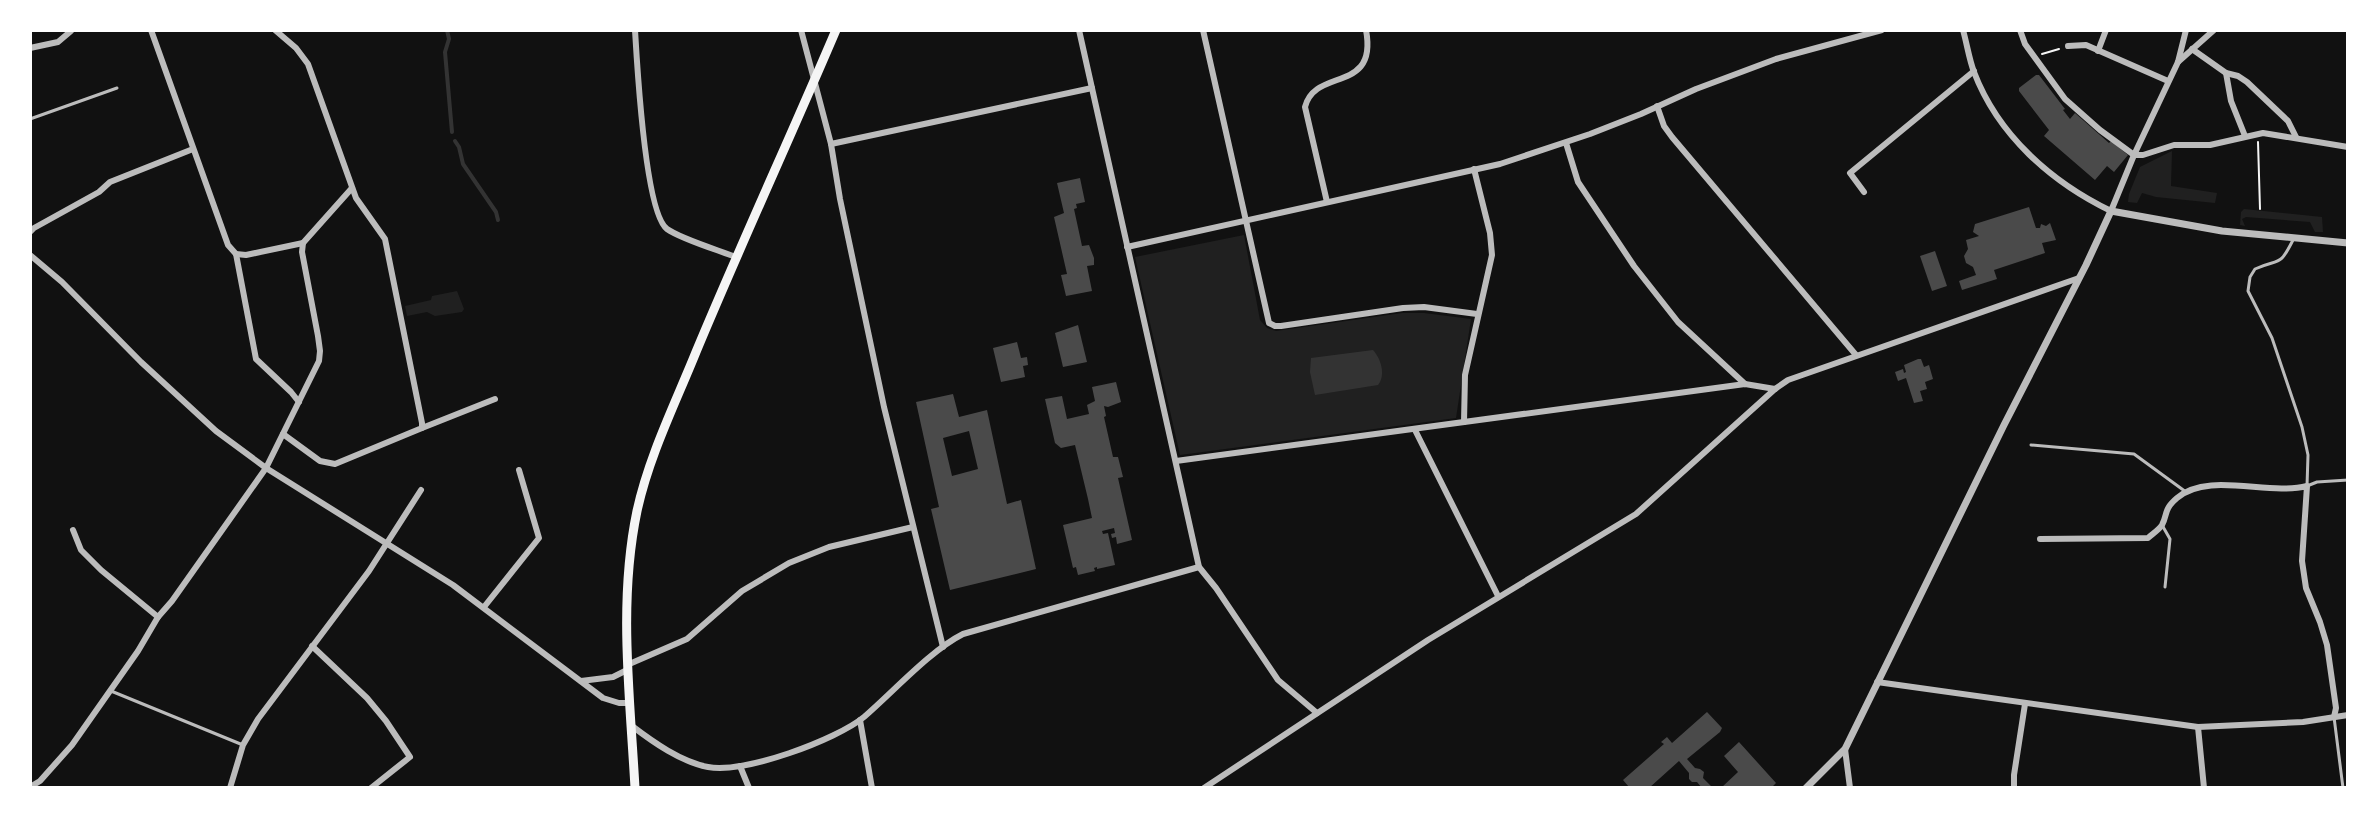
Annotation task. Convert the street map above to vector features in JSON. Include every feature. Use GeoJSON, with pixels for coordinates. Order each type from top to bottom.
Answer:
{"type":"FeatureCollection","features":[{"type":"Feature","properties":{"kind":"main road"},"geometry":{"type":"LineString","coordinates":[[635,788],[627,668],[627,578],[637,510],[653,456],[836,30]]}},
{"type":"Feature","properties":{"kind":"street"},"geometry":{"type":"LineString","coordinates":[[151,30],[228,245],[236,254],[256,359],[299,402]]}},
{"type":"Feature","properties":{"kind":"street"},"geometry":{"type":"LineString","coordinates":[[275,30],[296,48],[308,64],[356,198],[385,239],[422,428]]}},
{"type":"Feature","properties":{"kind":"street"},"geometry":{"type":"LineString","coordinates":[[635,30],[643,129],[652,191],[660,218],[668,230],[736,257]]}},
{"type":"Feature","properties":{"kind":"street"},"geometry":{"type":"LineString","coordinates":[[801,30],[831,144],[864,317],[943,647]]}},
{"type":"Feature","properties":{"kind":"street"},"geometry":{"type":"LineString","coordinates":[[1079,30],[1199,567],[1278,680],[1317,713]]}},
{"type":"Feature","properties":{"kind":"street"},"geometry":{"type":"LineString","coordinates":[[1203,30],[1267,317],[1272,325],[1413,308],[1477,314]]}},
{"type":"Feature","properties":{"kind":"street"},"geometry":{"type":"LineString","coordinates":[[1327,202],[1305,107],[1310,93],[1318,87],[1346,78],[1361,66],[1368,48],[1366,30]]}},
{"type":"Feature","properties":{"kind":"street"},"geometry":{"type":"LineString","coordinates":[[1127,247],[1500,164],[1566,143],[1776,59],[1882,30]]}},
{"type":"Feature","properties":{"kind":"street"},"geometry":{"type":"LineString","coordinates":[[1963,30],[1974,71],[1995,111],[2029,155],[2066,185],[2111,211],[2195,228],[2348,243]]}},
{"type":"Feature","properties":{"kind":"street"},"geometry":{"type":"LineString","coordinates":[[2020,30],[2025,44],[2065,99],[2134,155],[2174,145],[2210,145],[2258,133],[2348,147]]}},
{"type":"Feature","properties":{"kind":"street"},"geometry":{"type":"LineString","coordinates":[[2098,51],[2106,30]]}},
{"type":"Feature","properties":{"kind":"street"},"geometry":{"type":"LineString","coordinates":[[1806,788],[1845,749],[2111,211],[2178,62],[2186,30]]}},
{"type":"Feature","properties":{"kind":"street"},"geometry":{"type":"LineString","coordinates":[[2178,62],[2214,30]]}},
{"type":"Feature","properties":{"kind":"street"},"geometry":{"type":"LineString","coordinates":[[30,48],[58,42],[71,31]]}},
{"type":"Feature","properties":{"kind":"street"},"geometry":{"type":"LineString","coordinates":[[2068,46],[2086,45],[2168,81]]}},
{"type":"Feature","properties":{"kind":"street"},"geometry":{"type":"LineString","coordinates":[[2192,49],[2226,73],[2238,76],[2262,96],[2288,121],[2296,137]]}},
{"type":"Feature","properties":{"kind":"street"},"geometry":{"type":"LineString","coordinates":[[1864,192],[1850,173],[1974,71]]}},
{"type":"Feature","properties":{"kind":"street"},"geometry":{"type":"LineString","coordinates":[[2226,73],[2231,101],[2245,136]]}},
{"type":"Feature","properties":{"kind":"street"},"geometry":{"type":"LineString","coordinates":[[831,144],[1092,88]]}},
{"type":"Feature","properties":{"kind":"street"},"geometry":{"type":"LineString","coordinates":[[1657,106],[1664,126],[1672,137],[1856,355]]}},
{"type":"Feature","properties":{"kind":"street"},"geometry":{"type":"LineString","coordinates":[[1566,143],[1578,182],[1641,275],[1678,322],[1745,384]]}},
{"type":"Feature","properties":{"kind":"street"},"geometry":{"type":"LineString","coordinates":[[30,232],[60,211],[99,192],[110,182],[193,149]]}},
{"type":"Feature","properties":{"kind":"street"},"geometry":{"type":"LineString","coordinates":[[1464,422],[1465,375],[1492,255],[1490,233],[1474,169]]}},
{"type":"Feature","properties":{"kind":"street"},"geometry":{"type":"LineString","coordinates":[[30,787],[40,781],[72,745],[158,617],[266,468],[320,355],[303,243],[352,188]]}},
{"type":"Feature","properties":{"kind":"street"},"geometry":{"type":"LineString","coordinates":[[236,254],[246,255],[303,243]]}},
{"type":"Feature","properties":{"kind":"street"},"geometry":{"type":"LineString","coordinates":[[30,255],[216,431],[266,468],[418,562],[484,607],[603,698],[630,703]]}},
{"type":"Feature","properties":{"kind":"street"},"geometry":{"type":"LineString","coordinates":[[1204,788],[1498,596],[1636,514],[1775,389],[1799,375],[2079,278]]}},
{"type":"Feature","properties":{"kind":"street"},"geometry":{"type":"LineString","coordinates":[[1176,461],[1745,384],[1775,389]]}},
{"type":"Feature","properties":{"kind":"street"},"geometry":{"type":"LineString","coordinates":[[283,434],[320,461],[335,464],[495,399]]}},
{"type":"Feature","properties":{"kind":"street"},"geometry":{"type":"LineString","coordinates":[[1415,430],[1498,596]]}},
{"type":"Feature","properties":{"kind":"street"},"geometry":{"type":"LineString","coordinates":[[484,607],[539,538],[519,470]]}},
{"type":"Feature","properties":{"kind":"street"},"geometry":{"type":"LineString","coordinates":[[2040,539],[2148,538],[2162,525],[2165,511],[2186,492],[2205,486],[2292,490],[2307,486],[2302,561],[2306,588],[2327,645],[2336,708],[2334,717]]}},
{"type":"Feature","properties":{"kind":"street"},"geometry":{"type":"LineString","coordinates":[[230,788],[243,745],[258,719],[388,544],[421,490]]}},
{"type":"Feature","properties":{"kind":"street"},"geometry":{"type":"LineString","coordinates":[[581,681],[613,677],[687,639],[742,591],[789,563],[829,547],[913,527]]}},
{"type":"Feature","properties":{"kind":"street"},"geometry":{"type":"LineString","coordinates":[[73,530],[81,550],[158,617]]}},
{"type":"Feature","properties":{"kind":"street"},"geometry":{"type":"LineString","coordinates":[[632,726],[651,740],[695,763],[716,768],[740,766],[817,742],[860,720],[943,647],[963,634],[1199,567]]}},
{"type":"Feature","properties":{"kind":"street"},"geometry":{"type":"LineString","coordinates":[[312,646],[367,698],[410,757],[371,788]]}},
{"type":"Feature","properties":{"kind":"street"},"geometry":{"type":"LineString","coordinates":[[1877,682],[2198,727],[2303,722],[2348,715]]}},
{"type":"Feature","properties":{"kind":"street"},"geometry":{"type":"LineString","coordinates":[[2014,788],[2025,704]]}},
{"type":"Feature","properties":{"kind":"street"},"geometry":{"type":"LineString","coordinates":[[860,720],[872,788]]}},
{"type":"Feature","properties":{"kind":"street"},"geometry":{"type":"LineString","coordinates":[[2198,727],[2204,788]]}},
{"type":"Feature","properties":{"kind":"street"},"geometry":{"type":"LineString","coordinates":[[1845,749],[1850,788]]}},
{"type":"Feature","properties":{"kind":"street"},"geometry":{"type":"LineString","coordinates":[[740,766],[749,788]]}},
{"type":"Feature","properties":{"kind":"lane"},"geometry":{"type":"LineString","coordinates":[[30,119],[117,88]]}},
{"type":"Feature","properties":{"kind":"lane"},"geometry":{"type":"LineString","coordinates":[[2294,239],[2279,262],[2255,269],[2248,291],[2272,338],[2302,427],[2308,455],[2307,486],[2317,482],[2348,480]]}},
{"type":"Feature","properties":{"kind":"lane"},"geometry":{"type":"LineString","coordinates":[[2031,445],[2134,454],[2186,492]]}},
{"type":"Feature","properties":{"kind":"lane"},"geometry":{"type":"LineString","coordinates":[[2162,525],[2170,539],[2165,587]]}},
{"type":"Feature","properties":{"kind":"lane"},"geometry":{"type":"LineString","coordinates":[[111,691],[243,745]]}},
{"type":"Feature","properties":{"kind":"lane"},"geometry":{"type":"LineString","coordinates":[[2334,717],[2343,788]]}},
{"type":"Feature","properties":{"kind":"path"},"geometry":{"type":"LineString","coordinates":[[2034,57],[2068,46]]}},
{"type":"Feature","properties":{"kind":"path"},"geometry":{"type":"LineString","coordinates":[[2258,133],[2260,209]]}},
{"type":"Feature","properties":{"kind":"shaded area"},"geometry":{"type":"Polygon","coordinates":[[[2172,151],[2171,186],[2217,193],[2215,203],[2142,193],[2137,203],[2128,202],[2140,167],[2172,151]]]}},
{"type":"Feature","properties":{"kind":"shaded area"},"geometry":{"type":"Polygon","coordinates":[[[2244,209],[2322,217],[2323,232],[2315,232],[2310,222],[2246,217],[2242,219],[2245,226],[2240,225],[2244,209]]]}},
{"type":"Feature","properties":{"kind":"shaded area"},"geometry":{"type":"Polygon","coordinates":[[[1244,235],[1260,320],[1267,328],[1276,331],[1402,313],[1471,319],[1456,418],[1180,455],[1135,257],[1244,235]]]}},
{"type":"Feature","properties":{"kind":"shaded area"},"geometry":{"type":"Polygon","coordinates":[[[457,291],[464,309],[462,312],[435,316],[427,312],[407,316],[405,306],[457,291]]]}},
{"type":"Feature","properties":{"kind":"shaded area"},"geometry":{"type":"Polygon","coordinates":[[[1373,350],[1382,367],[1378,385],[1315,395],[1310,372],[1311,358],[1373,350]]]}},
{"type":"Feature","properties":{"kind":"building"},"geometry":{"type":"Polygon","coordinates":[[[2036,75],[2070,119],[2075,113],[2128,155],[2114,172],[2107,166],[2095,180],[2044,136],[2049,130],[2019,91],[2036,75]]]}},
{"type":"Feature","properties":{"kind":"building"},"geometry":{"type":"Polygon","coordinates":[[[1080,178],[1085,202],[1076,204],[1077,208],[1074,209],[1082,246],[1089,245],[1094,258],[1094,265],[1087,266],[1092,291],[1066,296],[1061,275],[1067,274],[1054,217],[1064,213],[1057,183],[1080,178]]]}},
{"type":"Feature","properties":{"kind":"building"},"geometry":{"type":"Polygon","coordinates":[[[2029,207],[2036,228],[2050,223],[2056,240],[2042,243],[2045,253],[1994,270],[1997,279],[1962,290],[1959,281],[1976,275],[1964,256],[1968,249],[1966,240],[1979,236],[1973,232],[1975,224],[2029,207]]]}},
{"type":"Feature","properties":{"kind":"building"},"geometry":{"type":"Polygon","coordinates":[[[1935,251],[1947,286],[1932,291],[1920,256],[1935,251]]]}},
{"type":"Feature","properties":{"kind":"building"},"geometry":{"type":"Polygon","coordinates":[[[1078,325],[1087,362],[1063,367],[1055,333],[1078,325]]]}},
{"type":"Feature","properties":{"kind":"building"},"geometry":{"type":"Polygon","coordinates":[[[1017,342],[1021,358],[1027,357],[1028,365],[1023,366],[1025,377],[1001,382],[993,348],[1017,342]]]}},
{"type":"Feature","properties":{"kind":"building"},"geometry":{"type":"Polygon","coordinates":[[[1918,359],[1924,367],[1929,365],[1933,379],[1925,382],[1927,389],[1920,391],[1923,401],[1914,403],[1906,378],[1898,381],[1895,372],[1903,369],[1906,372],[1904,365],[1918,359]]]}},
{"type":"Feature","properties":{"kind":"building"},"geometry":{"type":"Polygon","coordinates":[[[1116,382],[1121,402],[1104,406],[1104,417],[1113,457],[1118,457],[1123,477],[1118,478],[1132,540],[1117,544],[1116,537],[1112,538],[1111,534],[1115,533],[1114,528],[1102,531],[1103,534],[1108,533],[1115,565],[1097,567],[1095,571],[1078,575],[1076,567],[1073,568],[1063,525],[1092,518],[1075,445],[1061,448],[1055,443],[1045,399],[1062,396],[1067,419],[1089,414],[1087,405],[1095,401],[1092,387],[1116,382]]]}},
{"type":"Feature","properties":{"kind":"building"},"geometry":{"type":"Polygon","coordinates":[[[953,394],[959,417],[987,410],[1007,504],[1021,500],[1036,569],[950,590],[931,509],[939,507],[916,402],[953,394]],[[969,431],[943,438],[952,476],[978,469],[969,431]]]}},
{"type":"Feature","properties":{"kind":"building"},"geometry":{"type":"Polygon","coordinates":[[[1707,712],[1722,728],[1687,759],[1704,772],[1703,778],[1713,788],[1702,788],[1697,782],[1692,782],[1679,761],[1649,788],[1629,787],[1623,780],[1664,744],[1661,742],[1667,737],[1672,743],[1707,712]]]}},
{"type":"Feature","properties":{"kind":"building"},"geometry":{"type":"Polygon","coordinates":[[[1739,742],[1776,783],[1771,788],[1721,788],[1738,772],[1724,756],[1739,742]]]}},
{"type":"Feature","properties":{"kind":"waterway"},"geometry":{"type":"LineString","coordinates":[[447,30],[449,39],[445,52],[452,132]]}},
{"type":"Feature","properties":{"kind":"waterway"},"geometry":{"type":"LineString","coordinates":[[455,141],[463,164],[496,212],[498,220]]}}]}
